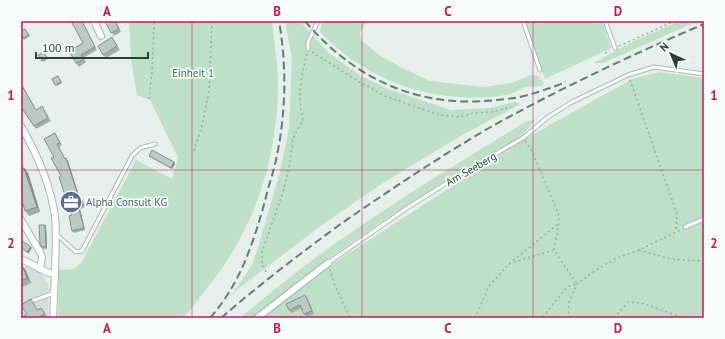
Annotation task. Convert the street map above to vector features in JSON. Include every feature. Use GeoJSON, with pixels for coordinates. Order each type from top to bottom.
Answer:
{"type":"FeatureCollection","features":[{"type":"Feature","properties":{"kind":"street"},"geometry":{"type":"LineString","coordinates":[[94,21],[101,36]]}},
{"type":"Feature","properties":{"kind":"street"},"geometry":{"type":"LineString","coordinates":[[21,126],[35,152],[46,182],[55,217],[56,234],[53,318]]}},
{"type":"Feature","properties":{"kind":"street"},"geometry":{"type":"LineString","coordinates":[[21,220],[40,252],[42,258],[40,268]]}},
{"type":"Feature","properties":{"kind":"street"},"geometry":{"type":"LineString","coordinates":[[21,259],[49,273],[55,274]]}},
{"type":"Feature","properties":{"kind":"street","name":"Am Seeberg"},"geometry":{"type":"LineString","coordinates":[[258,318],[328,263]]}},
{"type":"Feature","properties":{"kind":"lane"},"geometry":{"type":"LineString","coordinates":[[308,49],[308,42],[318,21]]}},
{"type":"Feature","properties":{"kind":"lane"},"geometry":{"type":"LineString","coordinates":[[523,21],[540,70]]}},
{"type":"Feature","properties":{"kind":"lane"},"geometry":{"type":"LineString","coordinates":[[605,21],[614,48]]}},
{"type":"Feature","properties":{"kind":"lane","name":"Am Seeberg"},"geometry":{"type":"LineString","coordinates":[[328,263],[407,208],[523,138],[548,117],[572,102],[628,75],[654,67],[704,74]]}},
{"type":"Feature","properties":{"kind":"lane"},"geometry":{"type":"LineString","coordinates":[[56,234],[76,252],[82,251],[132,156],[140,148],[155,144]]}},
{"type":"Feature","properties":{"kind":"lane"},"geometry":{"type":"LineString","coordinates":[[686,227],[704,219]]}},
{"type":"Feature","properties":{"kind":"lane"},"geometry":{"type":"LineString","coordinates":[[26,304],[30,300],[54,293]]}},
{"type":"Feature","properties":{"kind":"path"},"geometry":{"type":"LineString","coordinates":[[149,99],[152,72],[154,21]]}},
{"type":"Feature","properties":{"kind":"path"},"geometry":{"type":"LineString","coordinates":[[194,151],[202,125],[209,91],[212,21]]}},
{"type":"Feature","properties":{"kind":"path"},"geometry":{"type":"LineString","coordinates":[[605,53],[675,21]]}},
{"type":"Feature","properties":{"kind":"path"},"geometry":{"type":"LineString","coordinates":[[266,272],[262,263],[262,252],[284,189],[290,162],[293,138],[303,120],[300,108],[303,68],[308,49],[356,80],[386,96],[440,115],[460,117],[474,113],[492,112],[511,107]]}},
{"type":"Feature","properties":{"kind":"path"},"geometry":{"type":"LineString","coordinates":[[628,75],[678,214],[676,232]]}},
{"type":"Feature","properties":{"kind":"path"},"geometry":{"type":"LineString","coordinates":[[523,138],[532,151],[558,213],[560,223],[554,250],[577,284]]}},
{"type":"Feature","properties":{"kind":"path"},"geometry":{"type":"LineString","coordinates":[[475,318],[489,286],[508,265],[560,223]]}},
{"type":"Feature","properties":{"kind":"path"},"geometry":{"type":"LineString","coordinates":[[542,318],[567,287],[577,284],[615,259],[639,250],[686,227]]}},
{"type":"Feature","properties":{"kind":"path"},"geometry":{"type":"LineString","coordinates":[[508,265],[554,250]]}},
{"type":"Feature","properties":{"kind":"path"},"geometry":{"type":"LineString","coordinates":[[639,250],[671,259],[704,262]]}},
{"type":"Feature","properties":{"kind":"path"},"geometry":{"type":"LineString","coordinates":[[328,263],[334,283],[350,318]]}},
{"type":"Feature","properties":{"kind":"path"},"geometry":{"type":"LineString","coordinates":[[568,318],[569,302],[577,284]]}},
{"type":"Feature","properties":{"kind":"path"},"geometry":{"type":"LineString","coordinates":[[614,318],[628,302],[641,303],[684,318]]}},
{"type":"Feature","properties":{"kind":"shaded area"},"geometry":{"type":"Polygon","coordinates":[[[26,266],[39,272],[49,284],[48,318],[21,318],[21,269],[26,266]]]}},
{"type":"Feature","properties":{"kind":"green space","name":"Einheit 1"},"geometry":{"type":"Polygon","coordinates":[[[129,21],[272,21],[278,79],[274,135],[269,163],[251,216],[239,241],[224,265],[182,318],[58,318],[59,270],[74,269],[81,263],[136,160],[172,179],[178,157],[150,100],[137,95],[131,59],[129,21]]]}},
{"type":"Feature","properties":{"kind":"green space"},"geometry":{"type":"Polygon","coordinates":[[[285,21],[300,21],[329,53],[361,76],[388,89],[451,110],[490,108],[514,102],[519,103],[519,105],[462,135],[380,185],[326,222],[238,289],[229,299],[252,265],[280,172],[289,127],[292,58],[285,21]]]}},
{"type":"Feature","properties":{"kind":"green space"},"geometry":{"type":"Polygon","coordinates":[[[322,21],[367,21],[360,32],[361,40],[379,55],[430,81],[484,87],[512,83],[531,75],[538,76],[544,83],[542,86],[527,87],[511,94],[492,97],[468,98],[444,96],[421,91],[398,84],[377,75],[357,63],[320,32],[322,21]]]}},
{"type":"Feature","properties":{"kind":"green space"},"geometry":{"type":"Polygon","coordinates":[[[525,21],[602,21],[611,48],[545,79],[525,21]]]}},
{"type":"Feature","properties":{"kind":"green space"},"geometry":{"type":"Polygon","coordinates":[[[680,21],[698,21],[603,63],[593,63],[634,41],[680,21]]]}},
{"type":"Feature","properties":{"kind":"green space"},"geometry":{"type":"Polygon","coordinates":[[[659,72],[704,78],[704,318],[263,318],[326,268],[523,140],[632,79],[659,72]]]}},
{"type":"Feature","properties":{"kind":"green space"},"geometry":{"type":"Polygon","coordinates":[[[536,119],[523,134],[512,143],[439,185],[393,214],[321,264],[254,318],[240,318],[317,257],[375,216],[525,122],[536,119]]]}},
{"type":"Feature","properties":{"kind":"building"},"geometry":{"type":"Polygon","coordinates":[[[71,21],[82,21],[95,47],[81,55],[84,59],[76,63],[69,51],[83,43],[71,21]]]}},
{"type":"Feature","properties":{"kind":"building"},"geometry":{"type":"Polygon","coordinates":[[[105,21],[115,21],[119,29],[111,33],[105,21]]]}},
{"type":"Feature","properties":{"kind":"building"},"geometry":{"type":"Polygon","coordinates":[[[25,29],[29,35],[23,38],[21,31],[25,29]]]}},
{"type":"Feature","properties":{"kind":"building"},"geometry":{"type":"Polygon","coordinates":[[[112,37],[117,46],[103,55],[98,46],[112,37]]]}},
{"type":"Feature","properties":{"kind":"building"},"geometry":{"type":"Polygon","coordinates":[[[43,52],[47,57],[42,61],[38,55],[43,52]]]}},
{"type":"Feature","properties":{"kind":"building"},"geometry":{"type":"Polygon","coordinates":[[[58,76],[61,82],[55,85],[52,79],[58,76]]]}},
{"type":"Feature","properties":{"kind":"building"},"geometry":{"type":"Polygon","coordinates":[[[21,84],[36,110],[42,106],[48,118],[34,126],[21,107],[21,84]]]}},
{"type":"Feature","properties":{"kind":"building"},"geometry":{"type":"Polygon","coordinates":[[[55,133],[60,143],[57,144],[65,159],[66,158],[79,198],[81,198],[83,205],[78,206],[84,228],[72,231],[69,216],[72,215],[64,195],[59,177],[61,176],[51,158],[54,157],[44,139],[55,133]]]}},
{"type":"Feature","properties":{"kind":"building"},"geometry":{"type":"Polygon","coordinates":[[[152,150],[174,162],[171,168],[149,156],[152,150]]]}},
{"type":"Feature","properties":{"kind":"building"},"geometry":{"type":"Polygon","coordinates":[[[24,168],[37,207],[25,211],[21,197],[21,169],[24,168]]]}},
{"type":"Feature","properties":{"kind":"building"},"geometry":{"type":"Polygon","coordinates":[[[39,225],[45,225],[46,247],[42,247],[40,244],[39,225]]]}},
{"type":"Feature","properties":{"kind":"building"},"geometry":{"type":"Polygon","coordinates":[[[21,240],[31,247],[27,252],[21,248],[21,240]]]}},
{"type":"Feature","properties":{"kind":"building"},"geometry":{"type":"Polygon","coordinates":[[[21,265],[27,278],[21,281],[21,265]]]}},
{"type":"Feature","properties":{"kind":"building"},"geometry":{"type":"Polygon","coordinates":[[[305,295],[312,311],[304,314],[300,305],[289,310],[286,304],[305,295]]]}},
{"type":"Feature","properties":{"kind":"building"},"geometry":{"type":"Polygon","coordinates":[[[31,299],[37,310],[41,308],[45,314],[37,318],[21,318],[27,314],[21,305],[31,299]]]}},
{"type":"Feature","properties":{"kind":"railway"},"geometry":{"type":"LineString","coordinates":[[210,318],[230,291],[244,263],[260,217],[276,160],[282,125],[284,90],[282,38],[279,21]]}},
{"type":"Feature","properties":{"kind":"railway"},"geometry":{"type":"LineString","coordinates":[[305,21],[324,41],[345,59],[367,74],[390,86],[415,94],[441,100],[468,102],[511,99],[566,82]]}},
{"type":"Feature","properties":{"kind":"railway"},"geometry":{"type":"LineString","coordinates":[[221,318],[281,269],[342,223],[470,139],[569,86],[622,60],[704,24]]}},
{"type":"Feature","properties":{"kind":"place","name":"Alpha Consult KG"},"geometry":{"type":"Point","coordinates":[71,202]}}]}
